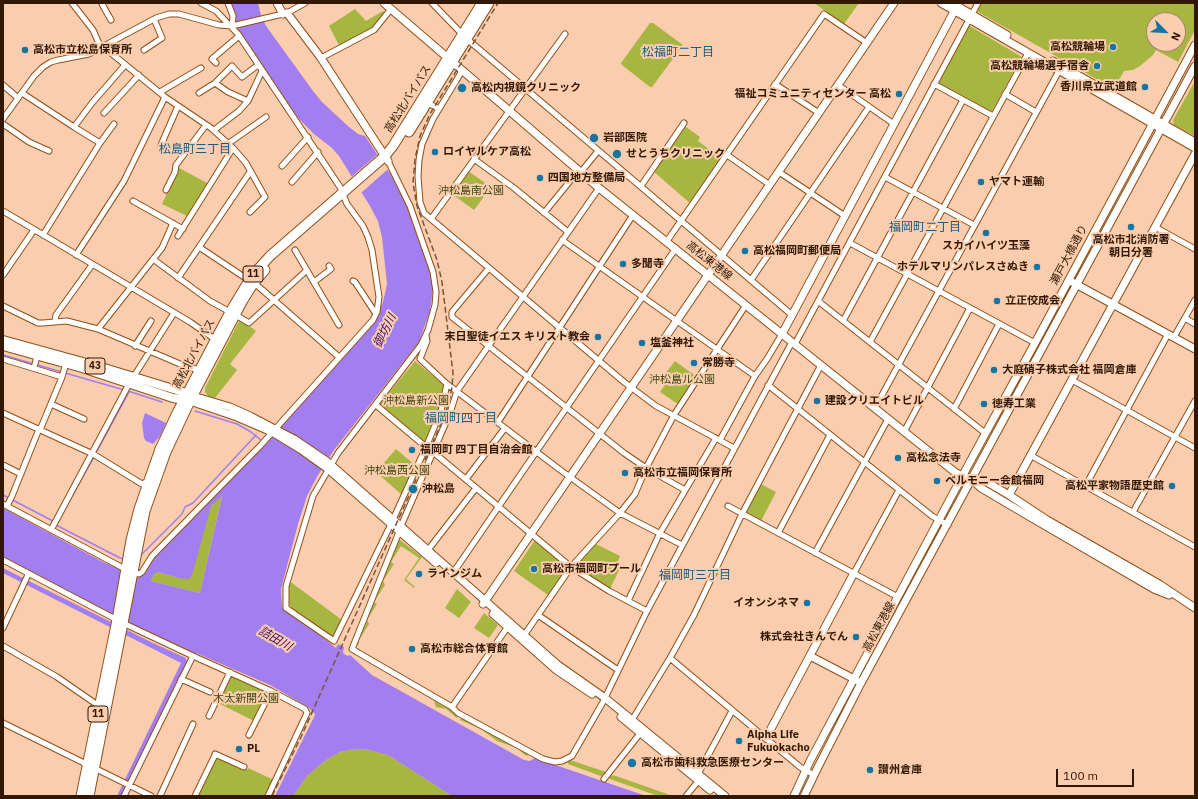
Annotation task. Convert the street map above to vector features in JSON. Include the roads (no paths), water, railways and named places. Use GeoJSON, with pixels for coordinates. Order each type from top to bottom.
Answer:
{"type":"FeatureCollection","features":[{"type":"Feature","properties":{"kind":"highway","name":"高松北バイパス"},"geometry":{"type":"LineString","coordinates":[[89,796],[91,766],[100,706],[120,622],[135,541],[139,509],[160,449],[189,398],[233,314],[263,263],[356,185],[403,143],[425,101],[464,37],[482,3]]}},
{"type":"Feature","properties":{"kind":"highway","name":"高松北バイパス"},"geometry":{"type":"LineString","coordinates":[[464,37],[489,3]]}},
{"type":"Feature","properties":{"kind":"highway","name":"高松北バイパス"},"geometry":{"type":"LineString","coordinates":[[135,541],[160,467],[200,370],[218,342]]}},
{"type":"Feature","properties":{"kind":"highway","name":"高松北バイパス"},"geometry":{"type":"LineString","coordinates":[[81,796],[91,766],[117,634]]}},
{"type":"Feature","properties":{"kind":"main road","name":"43"},"geometry":{"type":"LineString","coordinates":[[3,340],[89,364],[128,386]]}},
{"type":"Feature","properties":{"kind":"main road","name":"43"},"geometry":{"type":"LineString","coordinates":[[3,346],[36,358],[128,386],[189,398]]}},
{"type":"Feature","properties":{"kind":"street"},"geometry":{"type":"LineString","coordinates":[[72,3],[104,47],[165,97],[214,130],[229,143],[246,163],[265,197],[250,212]]}},
{"type":"Feature","properties":{"kind":"street"},"geometry":{"type":"LineString","coordinates":[[201,3],[216,11],[234,26]]}},
{"type":"Feature","properties":{"kind":"street"},"geometry":{"type":"LineString","coordinates":[[212,3],[216,11]]}},
{"type":"Feature","properties":{"kind":"street"},"geometry":{"type":"LineString","coordinates":[[65,366],[51,404],[12,496],[6,504],[129,571],[139,574],[142,572],[152,556],[273,432],[373,320],[376,314],[379,297],[372,250],[363,226],[318,152],[239,36],[234,26],[233,16],[228,3]]}},
{"type":"Feature","properties":{"kind":"street"},"geometry":{"type":"LineString","coordinates":[[277,3],[321,58],[384,160],[410,206],[435,282],[436,292],[435,305],[426,336],[410,360],[328,466],[310,503],[286,586],[286,608],[334,641],[392,522],[426,447],[441,411],[447,384]]}},
{"type":"Feature","properties":{"kind":"street"},"geometry":{"type":"LineString","coordinates":[[3,119],[34,76],[43,67],[51,62],[89,54],[154,19],[169,14],[179,14],[218,25],[234,26],[285,14],[305,3]]}},
{"type":"Feature","properties":{"kind":"street","name":"高松東港線"},"geometry":{"type":"LineString","coordinates":[[384,3],[599,188],[709,274],[820,365],[950,468],[971,479],[948,525],[861,683],[804,796]]}},
{"type":"Feature","properties":{"kind":"street"},"geometry":{"type":"LineString","coordinates":[[432,3],[464,37],[722,254],[792,315]]}},
{"type":"Feature","properties":{"kind":"street"},"geometry":{"type":"LineString","coordinates":[[484,602],[894,3]]}},
{"type":"Feature","properties":{"kind":"street"},"geometry":{"type":"LineString","coordinates":[[941,3],[956,6],[1028,52],[1060,68]]}},
{"type":"Feature","properties":{"kind":"street"},"geometry":{"type":"LineString","coordinates":[[599,188],[457,391],[450,413],[400,529],[352,648],[369,660],[452,707],[458,713],[543,759],[555,762],[562,761],[572,756],[604,700],[647,611],[682,544],[768,385],[818,301],[850,243],[978,3]]}},
{"type":"Feature","properties":{"kind":"street"},"geometry":{"type":"LineString","coordinates":[[102,4],[111,20]]}},
{"type":"Feature","properties":{"kind":"street"},"geometry":{"type":"LineString","coordinates":[[628,601],[660,533],[782,334],[956,6]]}},
{"type":"Feature","properties":{"kind":"street"},"geometry":{"type":"LineString","coordinates":[[321,58],[374,30],[391,9]]}},
{"type":"Feature","properties":{"kind":"street"},"geometry":{"type":"LineString","coordinates":[[667,241],[824,14],[867,43]]}},
{"type":"Feature","properties":{"kind":"street"},"geometry":{"type":"LineString","coordinates":[[970,16],[1162,127],[1195,148]]}},
{"type":"Feature","properties":{"kind":"street"},"geometry":{"type":"LineString","coordinates":[[144,50],[162,38],[154,19]]}},
{"type":"Feature","properties":{"kind":"street"},"geometry":{"type":"LineString","coordinates":[[431,219],[508,110],[565,34]]}},
{"type":"Feature","properties":{"kind":"street"},"geometry":{"type":"LineString","coordinates":[[216,63],[212,59],[239,36]]}},
{"type":"Feature","properties":{"kind":"street","name":"瀬戸大橋通り"},"geometry":{"type":"LineString","coordinates":[[962,475],[1035,343],[1195,45]]}},
{"type":"Feature","properties":{"kind":"street"},"geometry":{"type":"LineString","coordinates":[[870,342],[1028,52]]}},
{"type":"Feature","properties":{"kind":"street"},"geometry":{"type":"LineString","coordinates":[[74,127],[92,103],[125,65]]}},
{"type":"Feature","properties":{"kind":"street"},"geometry":{"type":"LineString","coordinates":[[199,93],[215,83],[232,66],[242,76],[258,65]]}},
{"type":"Feature","properties":{"kind":"street","name":"瀬戸大橋通り"},"geometry":{"type":"LineString","coordinates":[[971,479],[1195,66]]}},
{"type":"Feature","properties":{"kind":"street"},"geometry":{"type":"LineString","coordinates":[[160,92],[201,68]]}},
{"type":"Feature","properties":{"kind":"street"},"geometry":{"type":"LineString","coordinates":[[875,408],[1060,68]]}},
{"type":"Feature","properties":{"kind":"street"},"geometry":{"type":"LineString","coordinates":[[214,130],[239,111],[248,101],[262,71]]}},
{"type":"Feature","properties":{"kind":"street"},"geometry":{"type":"LineString","coordinates":[[462,71],[424,136],[418,168],[420,202],[424,213],[631,387],[656,406],[734,448]]}},
{"type":"Feature","properties":{"kind":"street"},"geometry":{"type":"LineString","coordinates":[[104,113],[138,75]]}},
{"type":"Feature","properties":{"kind":"street"},"geometry":{"type":"LineString","coordinates":[[215,83],[228,92],[248,101]]}},
{"type":"Feature","properties":{"kind":"street"},"geometry":{"type":"LineString","coordinates":[[776,84],[819,113]]}},
{"type":"Feature","properties":{"kind":"street"},"geometry":{"type":"LineString","coordinates":[[934,84],[992,116]]}},
{"type":"Feature","properties":{"kind":"street"},"geometry":{"type":"LineString","coordinates":[[3,85],[18,98]]}},
{"type":"Feature","properties":{"kind":"street"},"geometry":{"type":"LineString","coordinates":[[838,85],[894,124]]}},
{"type":"Feature","properties":{"kind":"street"},"geometry":{"type":"LineString","coordinates":[[22,93],[100,143]]}},
{"type":"Feature","properties":{"kind":"street"},"geometry":{"type":"LineString","coordinates":[[1005,94],[1036,112]]}},
{"type":"Feature","properties":{"kind":"street"},"geometry":{"type":"LineString","coordinates":[[76,254],[124,181],[165,97]]}},
{"type":"Feature","properties":{"kind":"street"},"geometry":{"type":"LineString","coordinates":[[843,321],[963,100]]}},
{"type":"Feature","properties":{"kind":"street"},"geometry":{"type":"LineString","coordinates":[[425,101],[439,109]]}},
{"type":"Feature","properties":{"kind":"street"},"geometry":{"type":"LineString","coordinates":[[161,145],[178,106]]}},
{"type":"Feature","properties":{"kind":"street"},"geometry":{"type":"LineString","coordinates":[[751,280],[869,107]]}},
{"type":"Feature","properties":{"kind":"street"},"geometry":{"type":"LineString","coordinates":[[229,143],[266,117]]}},
{"type":"Feature","properties":{"kind":"street"},"geometry":{"type":"LineString","coordinates":[[641,186],[684,123]]}},
{"type":"Feature","properties":{"kind":"street"},"geometry":{"type":"LineString","coordinates":[[3,124],[29,142],[49,151]]}},
{"type":"Feature","properties":{"kind":"street"},"geometry":{"type":"LineString","coordinates":[[43,235],[100,143],[114,124]]}},
{"type":"Feature","properties":{"kind":"street"},"geometry":{"type":"LineString","coordinates":[[166,190],[175,172],[176,165],[206,125]]}},
{"type":"Feature","properties":{"kind":"street"},"geometry":{"type":"LineString","coordinates":[[1162,127],[1195,142]]}},
{"type":"Feature","properties":{"kind":"street"},"geometry":{"type":"LineString","coordinates":[[282,166],[308,137]]}},
{"type":"Feature","properties":{"kind":"street"},"geometry":{"type":"LineString","coordinates":[[178,236],[233,148]]}},
{"type":"Feature","properties":{"kind":"street"},"geometry":{"type":"LineString","coordinates":[[544,213],[598,151]]}},
{"type":"Feature","properties":{"kind":"street"},"geometry":{"type":"LineString","coordinates":[[292,182],[318,152]]}},
{"type":"Feature","properties":{"kind":"street"},"geometry":{"type":"LineString","coordinates":[[1009,495],[1195,154]]}},
{"type":"Feature","properties":{"kind":"street"},"geometry":{"type":"LineString","coordinates":[[727,155],[770,185]]}},
{"type":"Feature","properties":{"kind":"street"},"geometry":{"type":"LineString","coordinates":[[474,159],[514,188],[568,232]]}},
{"type":"Feature","properties":{"kind":"street"},"geometry":{"type":"LineString","coordinates":[[178,278],[250,172]]}},
{"type":"Feature","properties":{"kind":"street"},"geometry":{"type":"LineString","coordinates":[[779,172],[845,216]]}},
{"type":"Feature","properties":{"kind":"street"},"geometry":{"type":"LineString","coordinates":[[885,177],[974,225]]}},
{"type":"Feature","properties":{"kind":"street"},"geometry":{"type":"LineString","coordinates":[[134,201],[183,229]]}},
{"type":"Feature","properties":{"kind":"street"},"geometry":{"type":"LineString","coordinates":[[3,211],[190,322],[218,342]]}},
{"type":"Feature","properties":{"kind":"street"},"geometry":{"type":"LineString","coordinates":[[498,422],[633,215]]}},
{"type":"Feature","properties":{"kind":"street"},"geometry":{"type":"LineString","coordinates":[[98,329],[162,248],[173,223]]}},
{"type":"Feature","properties":{"kind":"street"},"geometry":{"type":"LineString","coordinates":[[1155,227],[1195,249]]}},
{"type":"Feature","properties":{"kind":"street"},"geometry":{"type":"LineString","coordinates":[[3,275],[34,230]]}},
{"type":"Feature","properties":{"kind":"street"},"geometry":{"type":"LineString","coordinates":[[562,240],[755,376]]}},
{"type":"Feature","properties":{"kind":"street"},"geometry":{"type":"LineString","coordinates":[[850,243],[1035,343]]}},
{"type":"Feature","properties":{"kind":"street"},"geometry":{"type":"LineString","coordinates":[[199,247],[251,282],[340,356]]}},
{"type":"Feature","properties":{"kind":"street"},"geometry":{"type":"LineString","coordinates":[[454,572],[676,248]]}},
{"type":"Feature","properties":{"kind":"street"},"geometry":{"type":"LineString","coordinates":[[296,250],[339,324]]}},
{"type":"Feature","properties":{"kind":"street"},"geometry":{"type":"LineString","coordinates":[[153,259],[210,301],[249,323],[307,270]]}},
{"type":"Feature","properties":{"kind":"street"},"geometry":{"type":"LineString","coordinates":[[55,321],[56,315],[92,265]]}},
{"type":"Feature","properties":{"kind":"street"},"geometry":{"type":"LineString","coordinates":[[314,282],[331,269],[329,266]]}},
{"type":"Feature","properties":{"kind":"street"},"geometry":{"type":"LineString","coordinates":[[489,268],[451,314],[452,317],[600,434],[646,468],[685,490]]}},
{"type":"Feature","properties":{"kind":"street"},"geometry":{"type":"LineString","coordinates":[[1068,280],[1195,349]]}},
{"type":"Feature","properties":{"kind":"street"},"geometry":{"type":"LineString","coordinates":[[352,281],[356,282],[376,314]]}},
{"type":"Feature","properties":{"kind":"street"},"geometry":{"type":"LineString","coordinates":[[1086,485],[1127,410],[1171,336],[1185,318],[1195,300]]}},
{"type":"Feature","properties":{"kind":"street"},"geometry":{"type":"LineString","coordinates":[[818,301],[985,433]]}},
{"type":"Feature","properties":{"kind":"street"},"geometry":{"type":"LineString","coordinates":[[523,637],[571,567],[620,513],[635,494],[646,468],[674,416],[746,304]]}},
{"type":"Feature","properties":{"kind":"street"},"geometry":{"type":"LineString","coordinates":[[3,306],[38,323],[67,321],[98,329],[186,367],[200,370]]}},
{"type":"Feature","properties":{"kind":"street"},"geometry":{"type":"LineString","coordinates":[[904,432],[970,308]]}},
{"type":"Feature","properties":{"kind":"street"},"geometry":{"type":"LineString","coordinates":[[52,528],[95,455],[128,386],[174,313]]}},
{"type":"Feature","properties":{"kind":"street"},"geometry":{"type":"LineString","coordinates":[[1185,318],[1195,324]]}},
{"type":"Feature","properties":{"kind":"street"},"geometry":{"type":"LineString","coordinates":[[135,346],[150,324]]}},
{"type":"Feature","properties":{"kind":"street"},"geometry":{"type":"LineString","coordinates":[[954,409],[999,324]]}},
{"type":"Feature","properties":{"kind":"street"},"geometry":{"type":"LineString","coordinates":[[426,336],[427,341],[420,359],[447,384],[536,452],[620,513],[682,544]]}},
{"type":"Feature","properties":{"kind":"street"},"geometry":{"type":"LineString","coordinates":[[34,368],[36,358]]}},
{"type":"Feature","properties":{"kind":"street"},"geometry":{"type":"LineString","coordinates":[[3,359],[62,377]]}},
{"type":"Feature","properties":{"kind":"street"},"geometry":{"type":"LineString","coordinates":[[632,720],[694,615],[742,514],[820,365]]}},
{"type":"Feature","properties":{"kind":"street"},"geometry":{"type":"LineString","coordinates":[[1072,380],[1195,448]]}},
{"type":"Feature","properties":{"kind":"street"},"geometry":{"type":"LineString","coordinates":[[768,385],[864,462],[939,520],[948,525]]}},
{"type":"Feature","properties":{"kind":"street"},"geometry":{"type":"LineString","coordinates":[[189,398],[273,432],[328,466],[484,602],[561,673],[604,700],[632,720],[642,731]]}},
{"type":"Feature","properties":{"kind":"street"},"geometry":{"type":"LineString","coordinates":[[1133,512],[1176,438],[1195,401]]}},
{"type":"Feature","properties":{"kind":"street"},"geometry":{"type":"LineString","coordinates":[[51,404],[84,420]]}},
{"type":"Feature","properties":{"kind":"street"},"geometry":{"type":"LineString","coordinates":[[376,405],[426,447]]}},
{"type":"Feature","properties":{"kind":"street"},"geometry":{"type":"LineString","coordinates":[[3,413],[95,455],[142,484],[148,481]]}},
{"type":"Feature","properties":{"kind":"street"},"geometry":{"type":"LineString","coordinates":[[815,553],[888,419]]}},
{"type":"Feature","properties":{"kind":"street"},"geometry":{"type":"LineString","coordinates":[[466,479],[505,428]]}},
{"type":"Feature","properties":{"kind":"street"},"geometry":{"type":"LineString","coordinates":[[778,533],[830,435]]}},
{"type":"Feature","properties":{"kind":"street"},"geometry":{"type":"LineString","coordinates":[[433,452],[571,567],[609,591],[647,611]]}},
{"type":"Feature","properties":{"kind":"street"},"geometry":{"type":"LineString","coordinates":[[1030,455],[1195,547]]}},
{"type":"Feature","properties":{"kind":"street"},"geometry":{"type":"LineString","coordinates":[[3,465],[21,474]]}},
{"type":"Feature","properties":{"kind":"street","name":"高松東港線"},"geometry":{"type":"LineString","coordinates":[[794,796],[805,771],[962,475]]}},
{"type":"Feature","properties":{"kind":"street"},"geometry":{"type":"LineString","coordinates":[[971,479],[985,482],[1009,495],[1048,520],[1159,584],[1195,608]]}},
{"type":"Feature","properties":{"kind":"street"},"geometry":{"type":"LineString","coordinates":[[971,479],[982,488],[1148,585],[1183,601]]}},
{"type":"Feature","properties":{"kind":"street"},"geometry":{"type":"LineString","coordinates":[[428,550],[476,488]]}},
{"type":"Feature","properties":{"kind":"street"},"geometry":{"type":"LineString","coordinates":[[766,738],[900,490]]}},
{"type":"Feature","properties":{"kind":"street"},"geometry":{"type":"LineString","coordinates":[[728,506],[898,597]]}},
{"type":"Feature","properties":{"kind":"street"},"geometry":{"type":"LineString","coordinates":[[400,529],[454,572],[484,602]]}},
{"type":"Feature","properties":{"kind":"street"},"geometry":{"type":"LineString","coordinates":[[3,560],[27,575],[120,622],[271,691],[306,709],[307,713],[268,796]]}},
{"type":"Feature","properties":{"kind":"street"},"geometry":{"type":"LineString","coordinates":[[3,628],[27,575]]}},
{"type":"Feature","properties":{"kind":"street"},"geometry":{"type":"LineString","coordinates":[[538,615],[618,670]]}},
{"type":"Feature","properties":{"kind":"street"},"geometry":{"type":"LineString","coordinates":[[452,707],[509,625]]}},
{"type":"Feature","properties":{"kind":"street"},"geometry":{"type":"LineString","coordinates":[[3,646],[58,677],[100,706]]}},
{"type":"Feature","properties":{"kind":"street"},"geometry":{"type":"LineString","coordinates":[[124,796],[193,656]]}},
{"type":"Feature","properties":{"kind":"street"},"geometry":{"type":"LineString","coordinates":[[810,656],[861,683]]}},
{"type":"Feature","properties":{"kind":"street"},"geometry":{"type":"LineString","coordinates":[[670,658],[805,771],[814,775]]}},
{"type":"Feature","properties":{"kind":"street"},"geometry":{"type":"LineString","coordinates":[[209,716],[230,672]]}},
{"type":"Feature","properties":{"kind":"street"},"geometry":{"type":"LineString","coordinates":[[182,679],[210,692]]}},
{"type":"Feature","properties":{"kind":"street"},"geometry":{"type":"LineString","coordinates":[[249,735],[271,691]]}},
{"type":"Feature","properties":{"kind":"street"},"geometry":{"type":"LineString","coordinates":[[604,700],[725,796]]}},
{"type":"Feature","properties":{"kind":"street"},"geometry":{"type":"LineString","coordinates":[[686,796],[700,777],[732,711]]}},
{"type":"Feature","properties":{"kind":"street"},"geometry":{"type":"LineString","coordinates":[[3,723],[151,796]]}},
{"type":"Feature","properties":{"kind":"street"},"geometry":{"type":"LineString","coordinates":[[160,796],[193,724]]}},
{"type":"Feature","properties":{"kind":"street"},"geometry":{"type":"LineString","coordinates":[[604,779],[642,731]]}},
{"type":"Feature","properties":{"kind":"street"},"geometry":{"type":"LineString","coordinates":[[195,796],[215,754],[244,768]]}},
{"type":"Feature","properties":{"kind":"street"},"geometry":{"type":"LineString","coordinates":[[700,777],[717,796]]}},
{"type":"Feature","properties":{"kind":"water"},"geometry":{"type":"Polygon","coordinates":[[[231,3],[258,3],[266,26],[313,91],[322,102],[349,127],[358,134],[365,136],[391,175],[406,203],[430,270],[433,289],[430,311],[419,342],[334,450],[307,496],[281,589],[282,607],[336,648],[338,644],[344,647],[344,654],[348,656],[350,655],[372,675],[524,760],[530,761],[535,758],[646,796],[452,796],[388,755],[365,749],[354,749],[340,752],[326,760],[307,776],[293,796],[275,796],[314,717],[315,714],[308,707],[270,685],[196,653],[195,654],[3,560],[3,508],[103,562],[137,577],[142,576],[149,562],[375,320],[383,302],[387,284],[382,237],[378,221],[339,156],[297,117],[240,34],[231,3]],[[222,496],[211,506],[190,578],[178,578],[158,572],[154,574],[151,581],[200,593],[222,496]]]}},
{"type":"Feature","properties":{"kind":"water"},"geometry":{"type":"Polygon","coordinates":[[[145,413],[166,423],[160,436],[153,444],[146,441],[144,438],[142,423],[145,413]]]}},
{"type":"Feature","properties":{"kind":"water"},"geometry":{"type":"Polygon","coordinates":[[[3,568],[186,658],[187,663],[122,796],[117,796],[181,663],[3,573],[3,568]]]}},
{"type":"Feature","properties":{"kind":"waterway"},"geometry":{"type":"LineString","coordinates":[[3,355],[124,390]]}},
{"type":"Feature","properties":{"kind":"waterway"},"geometry":{"type":"LineString","coordinates":[[128,391],[162,402]]}},
{"type":"Feature","properties":{"kind":"waterway"},"geometry":{"type":"LineString","coordinates":[[96,453],[129,392]]}},
{"type":"Feature","properties":{"kind":"waterway"},"geometry":{"type":"LineString","coordinates":[[195,411],[237,424],[251,432],[262,441]]}},
{"type":"Feature","properties":{"kind":"waterway"},"geometry":{"type":"LineString","coordinates":[[140,556],[182,514],[185,507],[193,503],[256,435]]}},
{"type":"Feature","properties":{"kind":"waterway"},"geometry":{"type":"LineString","coordinates":[[60,518],[94,457]]}},
{"type":"Feature","properties":{"kind":"waterway"},"geometry":{"type":"LineString","coordinates":[[3,495],[51,520],[56,525],[124,559]]}},
{"type":"Feature","properties":{"kind":"railway"},"geometry":{"type":"LineString","coordinates":[[272,796],[301,737],[449,403],[453,373],[442,282],[437,260],[417,206],[413,183],[415,159],[420,136],[430,114],[498,3]]}},
{"type":"Feature","properties":{"kind":"place","name":"高松競輪場"},"geometry":{"type":"Point","coordinates":[1113,47]}},
{"type":"Feature","properties":{"kind":"place","name":"高松市立松島保育所"},"geometry":{"type":"Point","coordinates":[25,50]}},
{"type":"Feature","properties":{"kind":"place","name":"高松競輪場選手宿舎"},"geometry":{"type":"Point","coordinates":[1097,66]}},
{"type":"Feature","properties":{"kind":"place","name":"香川県立武道館"},"geometry":{"type":"Point","coordinates":[1145,87]}},
{"type":"Feature","properties":{"kind":"place","name":"高松内視鏡クリニック"},"geometry":{"type":"Point","coordinates":[462,88]}},
{"type":"Feature","properties":{"kind":"place","name":"福祉コミュニティセンター 高松"},"geometry":{"type":"Point","coordinates":[899,94]}},
{"type":"Feature","properties":{"kind":"place","name":"岩部医院"},"geometry":{"type":"Point","coordinates":[594,138]}},
{"type":"Feature","properties":{"kind":"place","name":"ロイヤルケア高松"},"geometry":{"type":"Point","coordinates":[435,152]}},
{"type":"Feature","properties":{"kind":"place","name":"せとうちクリニック"},"geometry":{"type":"Point","coordinates":[617,154]}},
{"type":"Feature","properties":{"kind":"place","name":"四国地方整備局"},"geometry":{"type":"Point","coordinates":[540,178]}},
{"type":"Feature","properties":{"kind":"place","name":"ヤマト運輸"},"geometry":{"type":"Point","coordinates":[981,182]}},
{"type":"Feature","properties":{"kind":"place","name":"高松市北消防署 朝日分署"},"geometry":{"type":"Point","coordinates":[1131,227]}},
{"type":"Feature","properties":{"kind":"place","name":"スカイハイツ玉藻"},"geometry":{"type":"Point","coordinates":[986,233]}},
{"type":"Feature","properties":{"kind":"place","name":"高松福岡町郵便局"},"geometry":{"type":"Point","coordinates":[745,251]}},
{"type":"Feature","properties":{"kind":"place","name":"多聞寺"},"geometry":{"type":"Point","coordinates":[623,264]}},
{"type":"Feature","properties":{"kind":"place","name":"ホテルマリンパレスさぬき"},"geometry":{"type":"Point","coordinates":[1037,267]}},
{"type":"Feature","properties":{"kind":"place","name":"立正佼成会"},"geometry":{"type":"Point","coordinates":[997,301]}},
{"type":"Feature","properties":{"kind":"place","name":"末日聖徒イエス キリスト教会"},"geometry":{"type":"Point","coordinates":[598,337]}},
{"type":"Feature","properties":{"kind":"place","name":"塩釜神社"},"geometry":{"type":"Point","coordinates":[642,343]}},
{"type":"Feature","properties":{"kind":"place","name":"常勝寺"},"geometry":{"type":"Point","coordinates":[694,363]}},
{"type":"Feature","properties":{"kind":"place","name":"大庭硝子株式会社 福岡倉庫"},"geometry":{"type":"Point","coordinates":[994,370]}},
{"type":"Feature","properties":{"kind":"place","name":"建設クリエイトビル"},"geometry":{"type":"Point","coordinates":[817,401]}},
{"type":"Feature","properties":{"kind":"place","name":"徳寿工業"},"geometry":{"type":"Point","coordinates":[984,404]}},
{"type":"Feature","properties":{"kind":"place","name":"福岡町 四丁目自治会館"},"geometry":{"type":"Point","coordinates":[412,450]}},
{"type":"Feature","properties":{"kind":"place","name":"高松念法寺"},"geometry":{"type":"Point","coordinates":[898,458]}},
{"type":"Feature","properties":{"kind":"place","name":"高松市立福岡保育所"},"geometry":{"type":"Point","coordinates":[625,473]}},
{"type":"Feature","properties":{"kind":"place","name":"ベルモニー会館福岡"},"geometry":{"type":"Point","coordinates":[937,481]}},
{"type":"Feature","properties":{"kind":"place","name":"高松平家物語歴史館"},"geometry":{"type":"Point","coordinates":[1172,486]}},
{"type":"Feature","properties":{"kind":"place","name":"沖松島"},"geometry":{"type":"Point","coordinates":[413,489]}},
{"type":"Feature","properties":{"kind":"place","name":"高松市福岡町プール"},"geometry":{"type":"Point","coordinates":[534,569]}},
{"type":"Feature","properties":{"kind":"place","name":"ラインジム"},"geometry":{"type":"Point","coordinates":[419,574]}},
{"type":"Feature","properties":{"kind":"place","name":"イオンシネマ"},"geometry":{"type":"Point","coordinates":[807,603]}},
{"type":"Feature","properties":{"kind":"place","name":"株式会社きんでん"},"geometry":{"type":"Point","coordinates":[856,637]}},
{"type":"Feature","properties":{"kind":"place","name":"高松市総合体育館"},"geometry":{"type":"Point","coordinates":[412,649]}},
{"type":"Feature","properties":{"kind":"place","name":"Alpha Life Fukuokacho"},"geometry":{"type":"Point","coordinates":[739,741]}},
{"type":"Feature","properties":{"kind":"place","name":"PL"},"geometry":{"type":"Point","coordinates":[239,749]}},
{"type":"Feature","properties":{"kind":"place","name":"高松市歯科救急医療センター"},"geometry":{"type":"Point","coordinates":[632,763]}},
{"type":"Feature","properties":{"kind":"place","name":"讃州倉庫"},"geometry":{"type":"Point","coordinates":[870,770]}},
{"type":"Feature","properties":{"kind":"district","name":"松福町二丁目"},"geometry":{"type":"Point","coordinates":[678,53]}},
{"type":"Feature","properties":{"kind":"district","name":"松島町三丁目"},"geometry":{"type":"Point","coordinates":[195,150]}},
{"type":"Feature","properties":{"kind":"district","name":"福岡町二丁目"},"geometry":{"type":"Point","coordinates":[925,228]}},
{"type":"Feature","properties":{"kind":"district","name":"福岡町四丁目"},"geometry":{"type":"Point","coordinates":[461,419]}},
{"type":"Feature","properties":{"kind":"district","name":"福岡町三丁目"},"geometry":{"type":"Point","coordinates":[695,576]}},
{"type":"Feature","properties":{"kind":"park label","name":"沖松島南公園"},"geometry":{"type":"Point","coordinates":[471,191]}},
{"type":"Feature","properties":{"kind":"park label","name":"沖松島ル公園"},"geometry":{"type":"Point","coordinates":[682,380]}},
{"type":"Feature","properties":{"kind":"park label","name":"沖松島新公園"},"geometry":{"type":"Point","coordinates":[416,401]}},
{"type":"Feature","properties":{"kind":"park label","name":"沖松島西公園"},"geometry":{"type":"Point","coordinates":[397,471]}},
{"type":"Feature","properties":{"kind":"park label","name":"木太新開公園"},"geometry":{"type":"Point","coordinates":[246,699]}},
{"type":"Feature","properties":{"kind":"water label","name":"御坊川"},"geometry":{"type":"Point","coordinates":[385,331]}},
{"type":"Feature","properties":{"kind":"water label","name":"詰田川"},"geometry":{"type":"Point","coordinates":[275,639]}}]}
